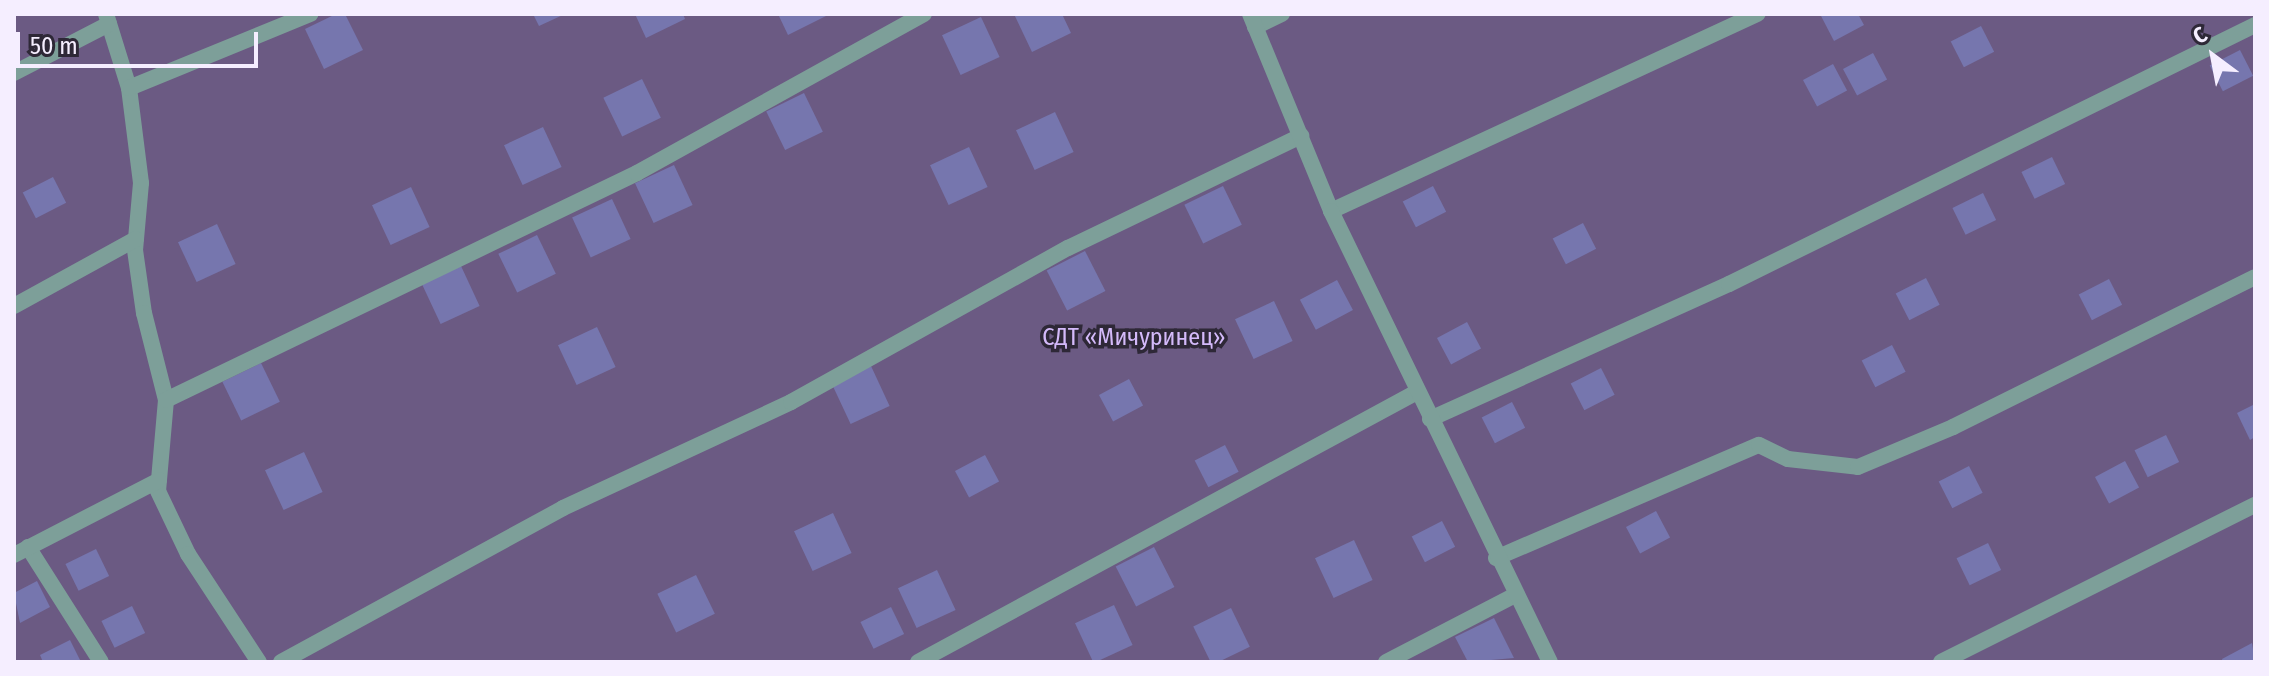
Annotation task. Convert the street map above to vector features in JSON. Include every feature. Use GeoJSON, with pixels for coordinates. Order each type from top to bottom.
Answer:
{"type":"FeatureCollection","features":[{"type":"Feature","properties":{"kind":"street"},"geometry":{"type":"LineString","coordinates":[[129,88],[310,14]]}},
{"type":"Feature","properties":{"kind":"street"},"geometry":{"type":"LineString","coordinates":[[166,400],[637,173],[924,14]]}},
{"type":"Feature","properties":{"kind":"street"},"geometry":{"type":"LineString","coordinates":[[1282,14],[1252,21],[1331,211],[1496,558],[1550,662]]}},
{"type":"Feature","properties":{"kind":"street"},"geometry":{"type":"LineString","coordinates":[[1331,211],[1758,14]]}},
{"type":"Feature","properties":{"kind":"street"},"geometry":{"type":"LineString","coordinates":[[14,73],[108,19],[129,88],[141,183],[136,239],[144,313],[166,400],[158,491],[188,554],[259,662]]}},
{"type":"Feature","properties":{"kind":"street"},"geometry":{"type":"LineString","coordinates":[[1430,419],[1729,284],[2255,25]]}},
{"type":"Feature","properties":{"kind":"street"},"geometry":{"type":"LineString","coordinates":[[281,662],[563,508],[791,402],[1068,248],[1301,136]]}},
{"type":"Feature","properties":{"kind":"street"},"geometry":{"type":"LineString","coordinates":[[14,306],[136,239]]}},
{"type":"Feature","properties":{"kind":"street"},"geometry":{"type":"LineString","coordinates":[[1496,558],[1759,445],[1788,459],[1858,467],[1953,427],[2255,277]]}},
{"type":"Feature","properties":{"kind":"street"},"geometry":{"type":"LineString","coordinates":[[918,662],[1417,392]]}},
{"type":"Feature","properties":{"kind":"street"},"geometry":{"type":"LineString","coordinates":[[101,662],[21,551],[159,480]]}},
{"type":"Feature","properties":{"kind":"street"},"geometry":{"type":"LineString","coordinates":[[1941,662],[2255,505]]}},
{"type":"Feature","properties":{"kind":"street"},"geometry":{"type":"LineString","coordinates":[[1386,662],[1515,595]]}},
{"type":"Feature","properties":{"kind":"green space","name":"СДТ «Мичуринец»"},"geometry":{"type":"Polygon","coordinates":[[[14,14],[2255,14],[2255,662],[14,662],[14,14]]]}},
{"type":"Feature","properties":{"kind":"building"},"geometry":{"type":"Polygon","coordinates":[[[336,14],[345,14],[363,50],[324,69],[305,29],[336,14]]]}},
{"type":"Feature","properties":{"kind":"building"},"geometry":{"type":"Polygon","coordinates":[[[533,14],[565,14],[539,26],[533,14]]]}},
{"type":"Feature","properties":{"kind":"building"},"geometry":{"type":"Polygon","coordinates":[[[635,14],[683,14],[685,19],[646,38],[635,14]]]}},
{"type":"Feature","properties":{"kind":"building"},"geometry":{"type":"Polygon","coordinates":[[[778,14],[825,14],[826,16],[788,35],[778,14]]]}},
{"type":"Feature","properties":{"kind":"building"},"geometry":{"type":"Polygon","coordinates":[[[1014,14],[1062,14],[1071,33],[1032,52],[1014,14]]]}},
{"type":"Feature","properties":{"kind":"building"},"geometry":{"type":"Polygon","coordinates":[[[1820,14],[1858,14],[1864,25],[1834,41],[1820,14]]]}},
{"type":"Feature","properties":{"kind":"building"},"geometry":{"type":"Polygon","coordinates":[[[981,17],[1000,57],[961,75],[942,35],[981,17]]]}},
{"type":"Feature","properties":{"kind":"building"},"geometry":{"type":"Polygon","coordinates":[[[1981,26],[1994,52],[1964,67],[1951,41],[1981,26]]]}},
{"type":"Feature","properties":{"kind":"building"},"geometry":{"type":"Polygon","coordinates":[[[2240,50],[2253,76],[2223,91],[2210,65],[2240,50]]]}},
{"type":"Feature","properties":{"kind":"building"},"geometry":{"type":"Polygon","coordinates":[[[1873,53],[1887,79],[1857,95],[1843,69],[1873,53]]]}},
{"type":"Feature","properties":{"kind":"building"},"geometry":{"type":"Polygon","coordinates":[[[1833,64],[1847,90],[1817,106],[1803,80],[1833,64]]]}},
{"type":"Feature","properties":{"kind":"building"},"geometry":{"type":"Polygon","coordinates":[[[642,79],[661,118],[622,136],[603,98],[642,79]]]}},
{"type":"Feature","properties":{"kind":"building"},"geometry":{"type":"Polygon","coordinates":[[[804,93],[823,132],[785,150],[766,111],[804,93]]]}},
{"type":"Feature","properties":{"kind":"building"},"geometry":{"type":"Polygon","coordinates":[[[1055,112],[1074,152],[1035,170],[1016,130],[1055,112]]]}},
{"type":"Feature","properties":{"kind":"building"},"geometry":{"type":"Polygon","coordinates":[[[543,127],[562,167],[523,185],[504,145],[543,127]]]}},
{"type":"Feature","properties":{"kind":"building"},"geometry":{"type":"Polygon","coordinates":[[[969,147],[988,187],[949,205],[930,165],[969,147]]]}},
{"type":"Feature","properties":{"kind":"building"},"geometry":{"type":"Polygon","coordinates":[[[2052,157],[2065,184],[2035,199],[2021,172],[2052,157]]]}},
{"type":"Feature","properties":{"kind":"building"},"geometry":{"type":"Polygon","coordinates":[[[674,165],[693,205],[654,223],[635,183],[674,165]]]}},
{"type":"Feature","properties":{"kind":"building"},"geometry":{"type":"Polygon","coordinates":[[[53,177],[66,203],[36,218],[23,192],[53,177]]]}},
{"type":"Feature","properties":{"kind":"building"},"geometry":{"type":"Polygon","coordinates":[[[1223,186],[1242,225],[1203,243],[1184,205],[1223,186]]]}},
{"type":"Feature","properties":{"kind":"building"},"geometry":{"type":"Polygon","coordinates":[[[1433,186],[1446,212],[1416,227],[1403,201],[1433,186]]]}},
{"type":"Feature","properties":{"kind":"building"},"geometry":{"type":"Polygon","coordinates":[[[411,187],[430,227],[391,245],[372,205],[411,187]]]}},
{"type":"Feature","properties":{"kind":"building"},"geometry":{"type":"Polygon","coordinates":[[[1983,193],[1996,220],[1966,235],[1952,208],[1983,193]]]}},
{"type":"Feature","properties":{"kind":"building"},"geometry":{"type":"Polygon","coordinates":[[[612,199],[631,239],[591,257],[572,218],[612,199]]]}},
{"type":"Feature","properties":{"kind":"building"},"geometry":{"type":"Polygon","coordinates":[[[1583,223],[1596,249],[1566,264],[1553,238],[1583,223]]]}},
{"type":"Feature","properties":{"kind":"building"},"geometry":{"type":"Polygon","coordinates":[[[217,224],[236,264],[197,282],[178,242],[217,224]]]}},
{"type":"Feature","properties":{"kind":"building"},"geometry":{"type":"Polygon","coordinates":[[[537,235],[556,274],[517,292],[498,254],[537,235]]]}},
{"type":"Feature","properties":{"kind":"building"},"geometry":{"type":"Polygon","coordinates":[[[1085,251],[1105,291],[1067,311],[1047,271],[1085,251]]]}},
{"type":"Feature","properties":{"kind":"building"},"geometry":{"type":"Polygon","coordinates":[[[461,266],[480,306],[441,324],[422,284],[461,266]]]}},
{"type":"Feature","properties":{"kind":"building"},"geometry":{"type":"Polygon","coordinates":[[[1926,278],[1940,305],[1909,320],[1896,293],[1926,278]]]}},
{"type":"Feature","properties":{"kind":"building"},"geometry":{"type":"Polygon","coordinates":[[[2109,279],[2122,305],[2092,320],[2079,294],[2109,279]]]}},
{"type":"Feature","properties":{"kind":"building"},"geometry":{"type":"Polygon","coordinates":[[[1337,280],[1353,310],[1316,330],[1300,300],[1337,280]]]}},
{"type":"Feature","properties":{"kind":"building"},"geometry":{"type":"Polygon","coordinates":[[[1274,301],[1293,341],[1254,359],[1235,319],[1274,301]]]}},
{"type":"Feature","properties":{"kind":"building"},"geometry":{"type":"Polygon","coordinates":[[[1467,322],[1481,348],[1451,364],[1437,338],[1467,322]]]}},
{"type":"Feature","properties":{"kind":"building"},"geometry":{"type":"Polygon","coordinates":[[[597,327],[616,367],[577,385],[558,345],[597,327]]]}},
{"type":"Feature","properties":{"kind":"building"},"geometry":{"type":"Polygon","coordinates":[[[1892,345],[1906,372],[1875,387],[1862,360],[1892,345]]]}},
{"type":"Feature","properties":{"kind":"building"},"geometry":{"type":"Polygon","coordinates":[[[261,363],[280,402],[241,420],[222,382],[261,363]]]}},
{"type":"Feature","properties":{"kind":"building"},"geometry":{"type":"Polygon","coordinates":[[[871,366],[890,406],[851,424],[832,384],[871,366]]]}},
{"type":"Feature","properties":{"kind":"building"},"geometry":{"type":"Polygon","coordinates":[[[1601,368],[1615,395],[1584,410],[1571,383],[1601,368]]]}},
{"type":"Feature","properties":{"kind":"building"},"geometry":{"type":"Polygon","coordinates":[[[1129,379],[1143,405],[1113,421],[1099,395],[1129,379]]]}},
{"type":"Feature","properties":{"kind":"building"},"geometry":{"type":"Polygon","coordinates":[[[1512,402],[1525,428],[1495,443],[1482,417],[1512,402]]]}},
{"type":"Feature","properties":{"kind":"building"},"geometry":{"type":"Polygon","coordinates":[[[2255,404],[2255,437],[2250,440],[2237,413],[2255,404]]]}},
{"type":"Feature","properties":{"kind":"building"},"geometry":{"type":"Polygon","coordinates":[[[2166,435],[2179,462],[2148,477],[2135,450],[2166,435]]]}},
{"type":"Feature","properties":{"kind":"building"},"geometry":{"type":"Polygon","coordinates":[[[1225,445],[1239,472],[1208,487],[1195,460],[1225,445]]]}},
{"type":"Feature","properties":{"kind":"building"},"geometry":{"type":"Polygon","coordinates":[[[304,452],[323,492],[284,510],[265,470],[304,452]]]}},
{"type":"Feature","properties":{"kind":"building"},"geometry":{"type":"Polygon","coordinates":[[[985,455],[999,481],[969,497],[955,471],[985,455]]]}},
{"type":"Feature","properties":{"kind":"building"},"geometry":{"type":"Polygon","coordinates":[[[2125,461],[2139,487],[2109,503],[2095,477],[2125,461]]]}},
{"type":"Feature","properties":{"kind":"building"},"geometry":{"type":"Polygon","coordinates":[[[1969,466],[1983,493],[1952,508],[1939,481],[1969,466]]]}},
{"type":"Feature","properties":{"kind":"building"},"geometry":{"type":"Polygon","coordinates":[[[1656,511],[1670,537],[1640,553],[1626,527],[1656,511]]]}},
{"type":"Feature","properties":{"kind":"building"},"geometry":{"type":"Polygon","coordinates":[[[833,513],[852,553],[813,571],[794,531],[833,513]]]}},
{"type":"Feature","properties":{"kind":"building"},"geometry":{"type":"Polygon","coordinates":[[[1442,521],[1455,547],[1425,562],[1412,536],[1442,521]]]}},
{"type":"Feature","properties":{"kind":"building"},"geometry":{"type":"Polygon","coordinates":[[[1354,540],[1373,580],[1334,598],[1315,558],[1354,540]]]}},
{"type":"Feature","properties":{"kind":"building"},"geometry":{"type":"Polygon","coordinates":[[[1988,543],[2001,570],[1970,585],[1957,558],[1988,543]]]}},
{"type":"Feature","properties":{"kind":"building"},"geometry":{"type":"Polygon","coordinates":[[[1154,547],[1174,587],[1136,607],[1116,567],[1154,547]]]}},
{"type":"Feature","properties":{"kind":"building"},"geometry":{"type":"Polygon","coordinates":[[[96,549],[109,576],[79,591],[65,564],[96,549]]]}},
{"type":"Feature","properties":{"kind":"building"},"geometry":{"type":"Polygon","coordinates":[[[937,570],[956,610],[917,628],[898,588],[937,570]]]}},
{"type":"Feature","properties":{"kind":"building"},"geometry":{"type":"Polygon","coordinates":[[[696,575],[715,614],[676,632],[657,594],[696,575]]]}},
{"type":"Feature","properties":{"kind":"building"},"geometry":{"type":"Polygon","coordinates":[[[37,581],[50,607],[20,623],[14,593],[37,581]]]}},
{"type":"Feature","properties":{"kind":"building"},"geometry":{"type":"Polygon","coordinates":[[[1114,605],[1133,645],[1093,662],[1075,623],[1114,605]]]}},
{"type":"Feature","properties":{"kind":"building"},"geometry":{"type":"Polygon","coordinates":[[[132,606],[145,633],[115,648],[101,621],[132,606]]]}},
{"type":"Feature","properties":{"kind":"building"},"geometry":{"type":"Polygon","coordinates":[[[891,607],[904,634],[874,649],[860,622],[891,607]]]}},
{"type":"Feature","properties":{"kind":"building"},"geometry":{"type":"Polygon","coordinates":[[[1231,608],[1250,647],[1218,662],[1211,662],[1193,626],[1231,608]]]}},
{"type":"Feature","properties":{"kind":"building"},"geometry":{"type":"Polygon","coordinates":[[[1494,618],[1514,658],[1468,662],[1455,637],[1494,618]]]}},
{"type":"Feature","properties":{"kind":"building"},"geometry":{"type":"Polygon","coordinates":[[[70,640],[81,662],[43,662],[40,655],[70,640]]]}},
{"type":"Feature","properties":{"kind":"building"},"geometry":{"type":"Polygon","coordinates":[[[2252,643],[2255,662],[2223,662],[2222,659],[2252,643]]]}}]}
